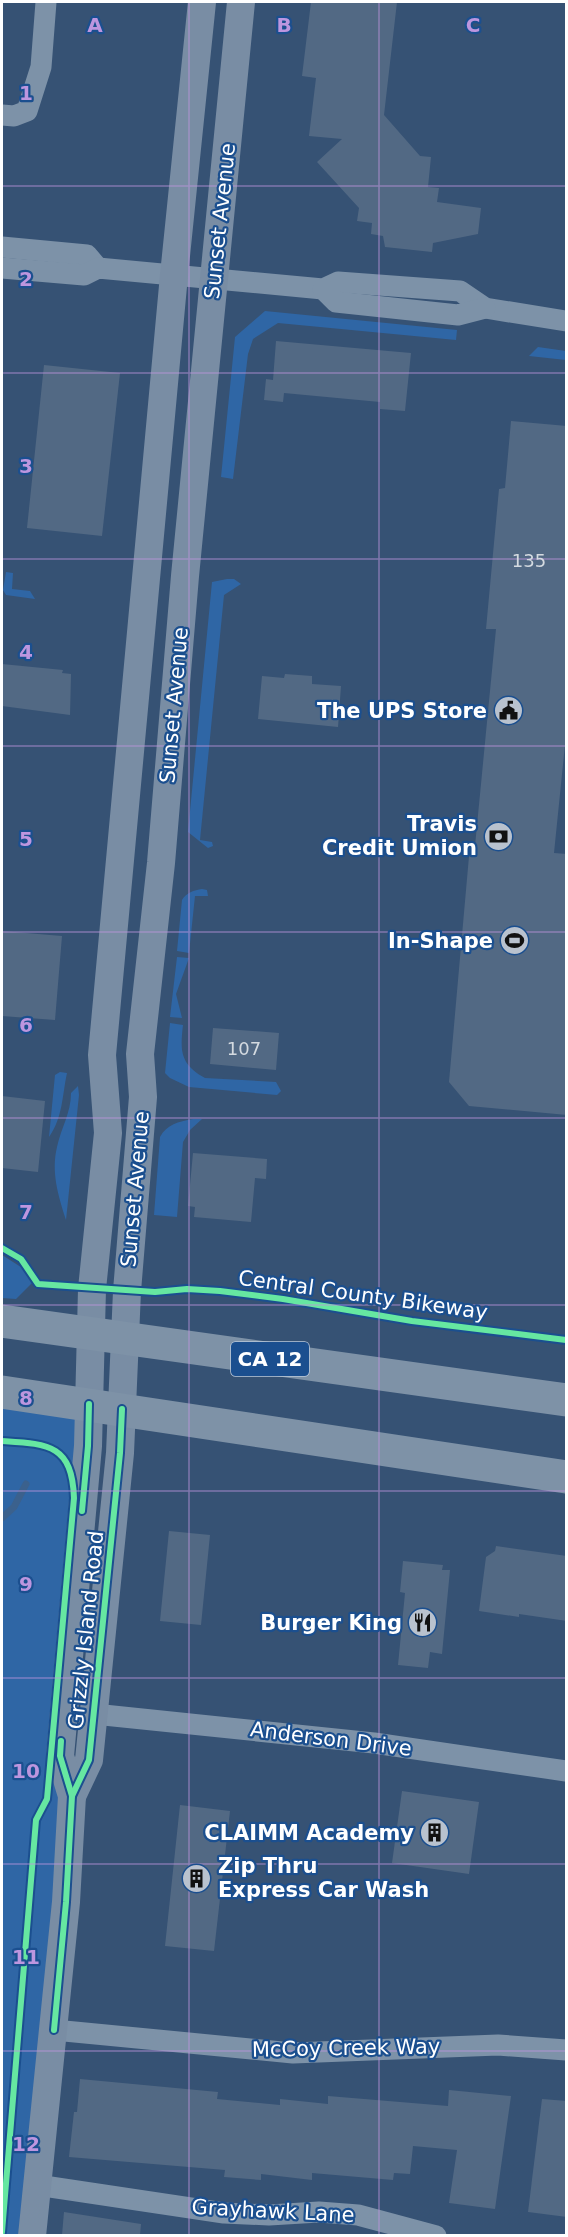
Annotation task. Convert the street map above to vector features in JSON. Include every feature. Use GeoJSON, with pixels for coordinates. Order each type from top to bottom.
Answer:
{"type":"FeatureCollection","features":[{"type":"Feature","properties":{"kind":"highway","name":"CA 12"},"geometry":{"type":"LineString","coordinates":[[2,1321],[567,1400]]}},
{"type":"Feature","properties":{"kind":"highway"},"geometry":{"type":"LineString","coordinates":[[2,1392],[567,1477]]}},
{"type":"Feature","properties":{"kind":"main road","name":"Sunset Avenue"},"geometry":{"type":"LineString","coordinates":[[89,1404],[92,1289],[108,1133],[102,1055],[174,275],[202,2]]}},
{"type":"Feature","properties":{"kind":"main road","name":"Sunset Avenue"},"geometry":{"type":"LineString","coordinates":[[122,1409],[127,1291],[143,1097],[140,1054],[161,863],[185,576],[241,2]]}},
{"type":"Feature","properties":{"kind":"main road","name":"Grizzly Island Road"},"geometry":{"type":"LineString","coordinates":[[32,2235],[66,1902],[72,1796],[60,1756],[88,1446],[89,1404]]}},
{"type":"Feature","properties":{"kind":"main road","name":"Grizzly Island Road"},"geometry":{"type":"LineString","coordinates":[[72,1796],[89,1760],[120,1453],[122,1409]]}},
{"type":"Feature","properties":{"kind":"main road","name":"Grizzly Island Road"},"geometry":{"type":"LineString","coordinates":[[73,1607],[85,1628],[78,1699],[94,1714]]}},
{"type":"Feature","properties":{"kind":"street"},"geometry":{"type":"LineString","coordinates":[[2,115],[14,116],[27,111],[41,67],[46,2]]}},
{"type":"Feature","properties":{"kind":"street"},"geometry":{"type":"LineString","coordinates":[[2,247],[87,255],[98,268]]}},
{"type":"Feature","properties":{"kind":"street"},"geometry":{"type":"LineString","coordinates":[[2,268],[84,275],[98,268],[214,278],[323,289],[336,302],[458,315],[484,308],[567,321]]}},
{"type":"Feature","properties":{"kind":"street","name":"Anderson Drive"},"geometry":{"type":"LineString","coordinates":[[94,1714],[374,1743],[567,1771]]}},
{"type":"Feature","properties":{"kind":"street","name":"McCoy Creek Way"},"geometry":{"type":"LineString","coordinates":[[54,2030],[293,2053],[498,2045],[567,2050]]}},
{"type":"Feature","properties":{"kind":"street","name":"Grayhawk Lane"},"geometry":{"type":"LineString","coordinates":[[37,2185],[224,2213],[269,2215],[319,2212],[358,2215],[435,2235]]}},
{"type":"Feature","properties":{"kind":"shaded area"},"geometry":{"type":"Polygon","coordinates":[[[265,311],[457,330],[456,340],[278,323],[253,339],[248,354],[233,479],[221,477],[235,337],[265,311]]]}},
{"type":"Feature","properties":{"kind":"shaded area"},"geometry":{"type":"Polygon","coordinates":[[[538,347],[566,351],[566,360],[529,356],[538,347]]]}},
{"type":"Feature","properties":{"kind":"shaded area"},"geometry":{"type":"Polygon","coordinates":[[[6,572],[13,573],[12,589],[30,591],[35,599],[6,595],[3,590],[6,572]]]}},
{"type":"Feature","properties":{"kind":"shaded area"},"geometry":{"type":"Polygon","coordinates":[[[234,579],[241,584],[224,595],[200,840],[212,842],[213,846],[208,848],[188,832],[212,582],[234,579]]]}},
{"type":"Feature","properties":{"kind":"shaded area"},"geometry":{"type":"Polygon","coordinates":[[[207,890],[208,896],[195,896],[189,953],[177,951],[182,900],[190,892],[207,890]]]}},
{"type":"Feature","properties":{"kind":"shaded area"},"geometry":{"type":"Polygon","coordinates":[[[177,957],[189,958],[176,994],[182,1018],[170,1017],[177,957]]]}},
{"type":"Feature","properties":{"kind":"shaded area"},"geometry":{"type":"Polygon","coordinates":[[[170,1023],[183,1025],[182,1050],[186,1062],[205,1078],[276,1082],[281,1091],[277,1095],[189,1087],[170,1078],[165,1073],[170,1023]]]}},
{"type":"Feature","properties":{"kind":"shaded area"},"geometry":{"type":"Polygon","coordinates":[[[60,1072],[67,1073],[63,1098],[60,1114],[49,1137],[55,1075],[60,1072]]]}},
{"type":"Feature","properties":{"kind":"shaded area"},"geometry":{"type":"Polygon","coordinates":[[[78,1086],[66,1220],[56,1184],[55,1156],[71,1093],[78,1086]]]}},
{"type":"Feature","properties":{"kind":"shaded area"},"geometry":{"type":"Polygon","coordinates":[[[193,1119],[202,1119],[190,1130],[183,1142],[177,1217],[154,1215],[160,1137],[170,1126],[193,1119]]]}},
{"type":"Feature","properties":{"kind":"shaded area"},"geometry":{"type":"Polygon","coordinates":[[[2,1255],[24,1269],[32,1283],[16,1299],[2,1298],[2,1255]]]}},
{"type":"Feature","properties":{"kind":"shaded area"},"geometry":{"type":"Polygon","coordinates":[[[2,1392],[89,1404],[72,1796],[33,2235],[2,2236],[2,1392]]]}},
{"type":"Feature","properties":{"kind":"building"},"geometry":{"type":"Polygon","coordinates":[[[311,2],[397,2],[384,115],[420,156],[431,157],[428,187],[439,188],[437,202],[481,208],[478,234],[433,243],[432,252],[385,247],[383,236],[371,234],[372,223],[357,221],[359,208],[317,162],[342,139],[309,136],[316,78],[302,76],[311,2]]]}},
{"type":"Feature","properties":{"kind":"building"},"geometry":{"type":"Polygon","coordinates":[[[276,341],[411,353],[405,411],[380,409],[380,402],[284,393],[283,402],[264,400],[266,379],[273,380],[276,341]]]}},
{"type":"Feature","properties":{"kind":"building"},"geometry":{"type":"Polygon","coordinates":[[[44,365],[120,373],[102,536],[27,528],[44,365]]]}},
{"type":"Feature","properties":{"kind":"building"},"geometry":{"type":"Polygon","coordinates":[[[511,421],[567,426],[567,725],[554,853],[567,854],[567,1115],[469,1106],[449,1082],[470,845],[475,846],[496,629],[486,629],[499,489],[505,488],[511,421]]]}},
{"type":"Feature","properties":{"kind":"building"},"geometry":{"type":"Polygon","coordinates":[[[2,664],[63,670],[62,673],[71,674],[70,715],[2,706],[2,664]]]}},
{"type":"Feature","properties":{"kind":"building"},"geometry":{"type":"Polygon","coordinates":[[[285,674],[312,676],[312,684],[341,686],[338,727],[258,719],[262,676],[284,678],[285,674]]]}},
{"type":"Feature","properties":{"kind":"building"},"geometry":{"type":"Polygon","coordinates":[[[2,931],[62,936],[55,1020],[2,1016],[2,931]]]}},
{"type":"Feature","properties":{"kind":"building"},"geometry":{"type":"Polygon","coordinates":[[[213,1028],[279,1033],[276,1070],[210,1064],[213,1028]]]}},
{"type":"Feature","properties":{"kind":"building"},"geometry":{"type":"Polygon","coordinates":[[[2,1096],[45,1101],[38,1172],[2,1168],[2,1096]]]}},
{"type":"Feature","properties":{"kind":"building"},"geometry":{"type":"Polygon","coordinates":[[[193,1153],[267,1159],[266,1179],[255,1178],[251,1222],[194,1217],[195,1207],[188,1206],[193,1153]]]}},
{"type":"Feature","properties":{"kind":"building"},"geometry":{"type":"Polygon","coordinates":[[[169,1531],[210,1535],[201,1625],[160,1621],[169,1531]]]}},
{"type":"Feature","properties":{"kind":"building"},"geometry":{"type":"Polygon","coordinates":[[[496,1546],[567,1556],[567,1621],[479,1611],[486,1557],[495,1551],[496,1546]]]}},
{"type":"Feature","properties":{"kind":"building","name":"Burger King"},"geometry":{"type":"Polygon","coordinates":[[[403,1561],[443,1565],[442,1570],[450,1570],[442,1654],[430,1652],[428,1668],[398,1665],[405,1593],[400,1592],[403,1561]]]}},
{"type":"Feature","properties":{"kind":"building","name":"CLAIMM Academy"},"geometry":{"type":"Polygon","coordinates":[[[402,1791],[479,1802],[469,1874],[392,1863],[402,1791]]]}},
{"type":"Feature","properties":{"kind":"building","name":"Zip Thru Express Car Wash"},"geometry":{"type":"Polygon","coordinates":[[[180,1805],[230,1811],[214,1951],[165,1946],[180,1805]]]}},
{"type":"Feature","properties":{"kind":"building"},"geometry":{"type":"Polygon","coordinates":[[[80,2079],[218,2092],[217,2099],[280,2105],[280,2099],[328,2104],[328,2096],[448,2106],[449,2090],[511,2096],[495,2209],[449,2203],[457,2150],[413,2146],[410,2174],[394,2173],[393,2180],[312,2173],[312,2180],[261,2174],[261,2180],[224,2177],[225,2170],[69,2157],[80,2079]]]}},
{"type":"Feature","properties":{"kind":"building"},"geometry":{"type":"Polygon","coordinates":[[[542,2099],[567,2101],[567,2217],[528,2212],[542,2099]]]}},
{"type":"Feature","properties":{"kind":"building"},"geometry":{"type":"Polygon","coordinates":[[[64,2212],[141,2224],[140,2235],[62,2235],[64,2212]]]}},
{"type":"Feature","properties":{"kind":"waterway"},"geometry":{"type":"LineString","coordinates":[[2,1518],[14,1507],[26,1484]]}},
{"type":"Feature","properties":{"kind":"cycle path","name":"Central County Bikeway"},"geometry":{"type":"LineString","coordinates":[[2,1248],[21,1259],[38,1284],[155,1292],[187,1289],[220,1291],[283,1299],[412,1321],[566,1340]]}},
{"type":"Feature","properties":{"kind":"cycle path"},"geometry":{"type":"LineString","coordinates":[[82,1511],[89,1404]]}},
{"type":"Feature","properties":{"kind":"cycle path"},"geometry":{"type":"LineString","coordinates":[[72,1796],[89,1760],[120,1453],[122,1409]]}},
{"type":"Feature","properties":{"kind":"cycle path"},"geometry":{"type":"LineString","coordinates":[[2,1441],[44,1446],[54,1450],[68,1467],[74,1498],[47,1799],[36,1820],[2,2232]]}},
{"type":"Feature","properties":{"kind":"cycle path"},"geometry":{"type":"LineString","coordinates":[[54,2030],[66,1902],[72,1796],[60,1756],[61,1741]]}},
{"type":"Feature","properties":{"kind":"place","name":"The UPS Store"},"geometry":{"type":"Point","coordinates":[508,711]}},
{"type":"Feature","properties":{"kind":"place","name":"Travis Credit Umion"},"geometry":{"type":"Point","coordinates":[498,836]}},
{"type":"Feature","properties":{"kind":"place","name":"In-Shape"},"geometry":{"type":"Point","coordinates":[514,941]}},
{"type":"Feature","properties":{"kind":"place","name":"Burger King"},"geometry":{"type":"Point","coordinates":[423,1623]}},
{"type":"Feature","properties":{"kind":"place","name":"CLAIMM Academy"},"geometry":{"type":"Point","coordinates":[435,1833]}},
{"type":"Feature","properties":{"kind":"place","name":"Zip Thru Express Car Wash"},"geometry":{"type":"Point","coordinates":[197,1878]}}]}
